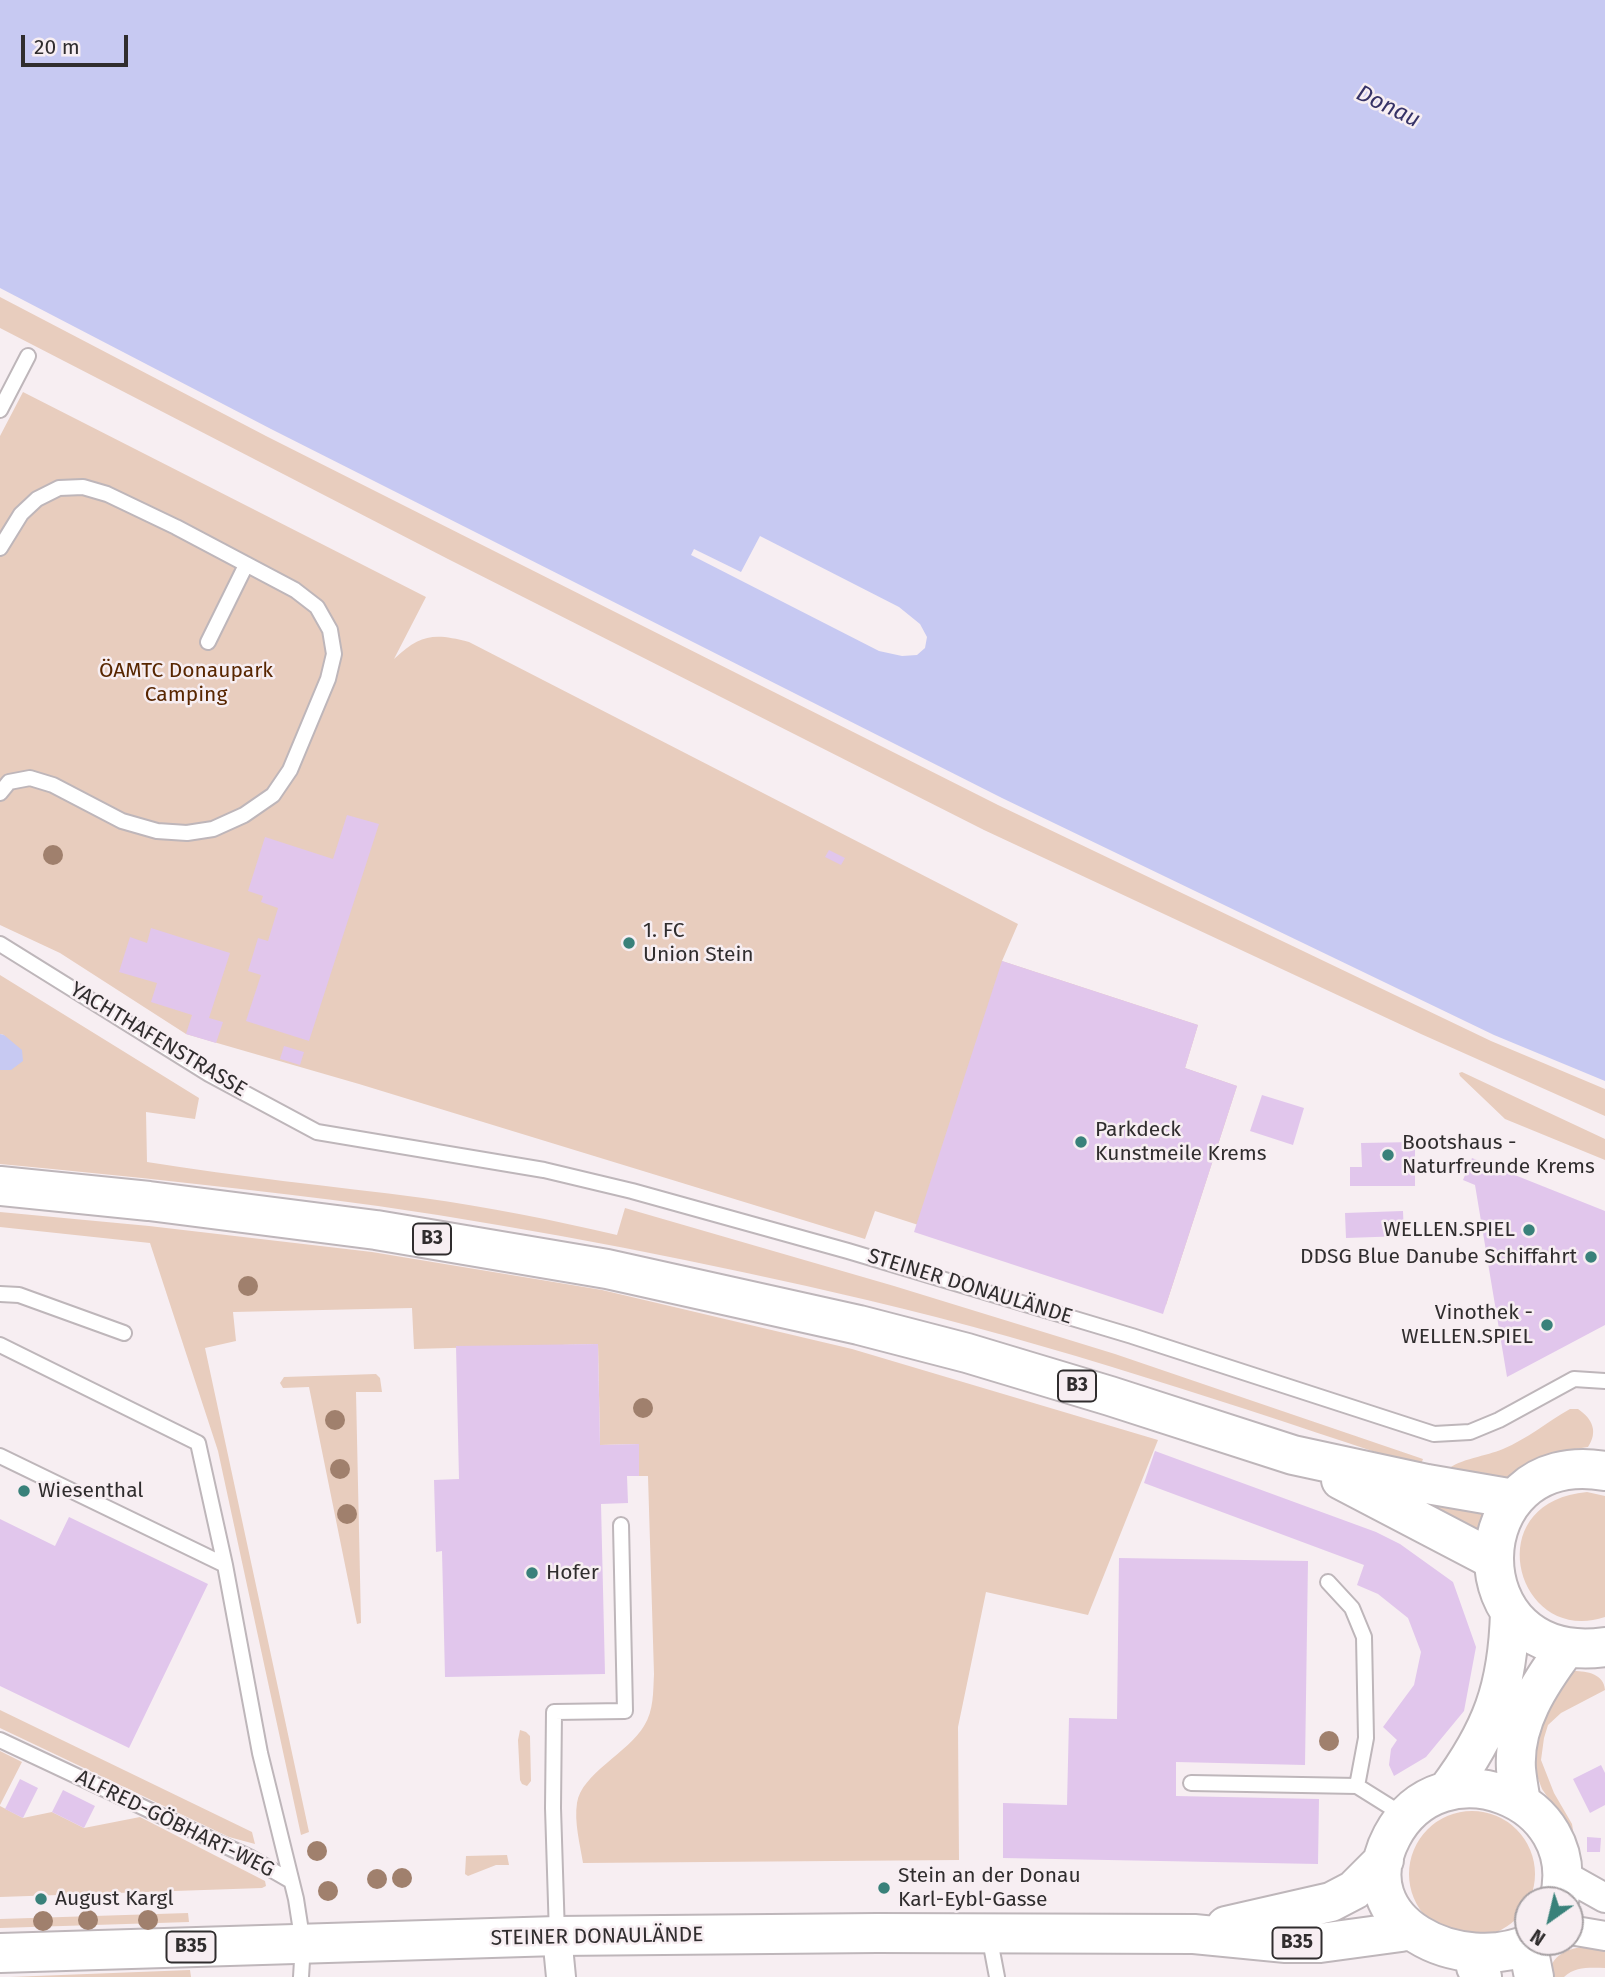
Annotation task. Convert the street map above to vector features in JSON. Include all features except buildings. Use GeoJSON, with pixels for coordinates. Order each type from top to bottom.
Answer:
{"type":"FeatureCollection","features":[{"type":"Feature","properties":{"kind":"main road","name":"B3"},"geometry":{"type":"LineString","coordinates":[[0,1186],[149,1201],[376,1230],[607,1269],[859,1325],[953,1349],[1293,1455],[1427,1484],[1514,1499]]}},
{"type":"Feature","properties":{"kind":"main road","name":"B3"},"geometry":{"type":"LineString","coordinates":[[1293,1455],[1492,1559]]}},
{"type":"Feature","properties":{"kind":"main road"},"geometry":{"type":"LineString","coordinates":[[1598,1465],[1560,1471],[1535,1482],[1514,1499],[1502,1517],[1495,1537],[1492,1559],[1500,1596],[1525,1629],[1545,1641],[1566,1648],[1605,1647]]}},
{"type":"Feature","properties":{"kind":"main road","name":"B35"},"geometry":{"type":"LineString","coordinates":[[1447,1791],[1468,1763],[1501,1691],[1509,1654],[1510,1612]]}},
{"type":"Feature","properties":{"kind":"main road"},"geometry":{"type":"LineString","coordinates":[[1521,1802],[1516,1767],[1518,1740],[1528,1709],[1543,1677],[1566,1648]]}},
{"type":"Feature","properties":{"kind":"main road","name":"B35"},"geometry":{"type":"LineString","coordinates":[[1522,1956],[1513,1957],[1479,1972],[1448,1964],[1422,1951],[1401,1932],[1388,1910],[1382,1885],[1384,1860],[1391,1837],[1405,1816],[1424,1801],[1447,1791],[1472,1787],[1497,1791],[1521,1802],[1538,1815],[1550,1833],[1559,1853],[1560,1886]]}},
{"type":"Feature","properties":{"kind":"main road","name":"STEINER DONAULÄNDE"},"geometry":{"type":"LineString","coordinates":[[1194,1934],[1331,1902],[1354,1890],[1384,1860]]}},
{"type":"Feature","properties":{"kind":"main road","name":"STEINER DONAULÄNDE"},"geometry":{"type":"LineString","coordinates":[[0,1953],[302,1961],[557,1936],[1194,1934],[1286,1943],[1320,1943],[1401,1932]]}},
{"type":"Feature","properties":{"kind":"street"},"geometry":{"type":"LineString","coordinates":[[1584,1893],[1605,1898]]}},
{"type":"Feature","properties":{"kind":"street"},"geometry":{"type":"LineString","coordinates":[[1584,1932],[1605,1936]]}},
{"type":"Feature","properties":{"kind":"street"},"geometry":{"type":"LineString","coordinates":[[557,1936],[561,1977]]}},
{"type":"Feature","properties":{"kind":"lane"},"geometry":{"type":"LineString","coordinates":[[0,410],[28,356]]}},
{"type":"Feature","properties":{"kind":"lane"},"geometry":{"type":"LineString","coordinates":[[0,548],[21,514],[37,499],[59,488],[83,487],[107,494],[295,590],[317,607],[330,629],[334,654],[328,679],[290,770],[272,795],[244,816],[213,829],[187,833],[157,831],[122,821],[53,785],[30,778],[9,782],[0,793]]}},
{"type":"Feature","properties":{"kind":"lane"},"geometry":{"type":"LineString","coordinates":[[208,642],[246,565]]}},
{"type":"Feature","properties":{"kind":"lane","name":"YACHTHAFENSTRASSE"},"geometry":{"type":"LineString","coordinates":[[0,944],[209,1074],[317,1132]]}},
{"type":"Feature","properties":{"kind":"lane","name":"STEINER DONAULÄNDE"},"geometry":{"type":"LineString","coordinates":[[317,1132],[544,1170],[632,1191],[848,1251],[1080,1320],[1434,1434],[1470,1432],[1499,1420],[1574,1379],[1605,1381]]}},
{"type":"Feature","properties":{"kind":"lane"},"geometry":{"type":"LineString","coordinates":[[0,1294],[19,1295],[124,1333]]}},
{"type":"Feature","properties":{"kind":"lane"},"geometry":{"type":"LineString","coordinates":[[0,1345],[198,1443],[225,1565],[260,1753],[291,1881]]}},
{"type":"Feature","properties":{"kind":"lane"},"geometry":{"type":"LineString","coordinates":[[0,1456],[225,1565]]}},
{"type":"Feature","properties":{"kind":"lane"},"geometry":{"type":"LineString","coordinates":[[557,1936],[552,1808],[554,1712],[625,1711],[621,1525]]}},
{"type":"Feature","properties":{"kind":"lane"},"geometry":{"type":"LineString","coordinates":[[1328,1582],[1352,1608],[1364,1637],[1366,1738],[1357,1786]]}},
{"type":"Feature","properties":{"kind":"lane","name":"ALFRED-GÖBHART-WEG"},"geometry":{"type":"LineString","coordinates":[[0,1740],[251,1858],[291,1881],[302,1961]]}},
{"type":"Feature","properties":{"kind":"lane"},"geometry":{"type":"LineString","coordinates":[[1191,1783],[1357,1786],[1405,1816]]}},
{"type":"Feature","properties":{"kind":"lane"},"geometry":{"type":"LineString","coordinates":[[988,1934],[997,1977]]}},
{"type":"Feature","properties":{"kind":"green space"},"geometry":{"type":"Polygon","coordinates":[[[0,297],[266,436],[998,805],[1491,1041],[1605,1089],[1605,1116],[1421,1034],[984,830],[448,559],[0,328],[0,297]]]}},
{"type":"Feature","properties":{"kind":"green space","name":"ÖAMTC Donaupark Camping"},"geometry":{"type":"Polygon","coordinates":[[[23,392],[426,597],[394,659],[420,640],[428,638],[446,637],[469,642],[1018,924],[1002,961],[1198,1025],[1185,1068],[1237,1086],[1166,1305],[875,1211],[865,1239],[359,1084],[186,1034],[60,953],[0,925],[0,436],[23,392]]]}},
{"type":"Feature","properties":{"kind":"green space"},"geometry":{"type":"Polygon","coordinates":[[[0,975],[199,1098],[195,1119],[146,1112],[147,1162],[447,1202],[520,1214],[617,1235],[625,1208],[1115,1354],[1423,1459],[1420,1467],[1145,1377],[937,1317],[685,1260],[501,1225],[378,1206],[0,1164],[0,1070],[11,1069],[4,1035],[0,1034],[0,975]]]}},
{"type":"Feature","properties":{"kind":"green space"},"geometry":{"type":"Polygon","coordinates":[[[1462,1072],[1605,1139],[1605,1160],[1505,1119],[1460,1076],[1459,1073],[1462,1072]]]}},
{"type":"Feature","properties":{"kind":"green space"},"geometry":{"type":"Polygon","coordinates":[[[0,1212],[372,1252],[602,1290],[852,1349],[1158,1440],[1088,1615],[986,1592],[958,1727],[959,1860],[583,1863],[576,1818],[580,1792],[644,1726],[651,1707],[654,1674],[648,1476],[639,1476],[638,1444],[600,1445],[598,1344],[414,1349],[412,1308],[233,1312],[236,1341],[205,1348],[309,1832],[301,1835],[218,1451],[150,1243],[0,1227],[0,1212]]]}},
{"type":"Feature","properties":{"kind":"green space"},"geometry":{"type":"Polygon","coordinates":[[[376,1374],[380,1378],[382,1392],[356,1392],[361,1623],[357,1624],[309,1387],[283,1388],[280,1383],[284,1377],[376,1374]]]}},
{"type":"Feature","properties":{"kind":"green space"},"geometry":{"type":"Polygon","coordinates":[[[1570,1409],[1578,1409],[1590,1421],[1593,1436],[1588,1447],[1555,1452],[1507,1477],[1490,1481],[1447,1470],[1459,1463],[1512,1445],[1570,1409]]]}},
{"type":"Feature","properties":{"kind":"green space"},"geometry":{"type":"Polygon","coordinates":[[[1346,1471],[1484,1514],[1478,1530],[1345,1475],[1346,1471]]]}},
{"type":"Feature","properties":{"kind":"green space"},"geometry":{"type":"Polygon","coordinates":[[[1587,1492],[1605,1496],[1605,1617],[1574,1621],[1549,1612],[1531,1593],[1521,1570],[1521,1544],[1531,1520],[1552,1501],[1587,1492]]]}},
{"type":"Feature","properties":{"kind":"green space"},"geometry":{"type":"Polygon","coordinates":[[[1574,1671],[1598,1677],[1605,1690],[1561,1713],[1548,1725],[1541,1760],[1554,1793],[1572,1824],[1574,1836],[1542,1789],[1532,1763],[1539,1714],[1565,1676],[1574,1671]]]}},
{"type":"Feature","properties":{"kind":"green space"},"geometry":{"type":"Polygon","coordinates":[[[0,1710],[252,1832],[255,1844],[229,1837],[0,1728],[0,1710]]]}},
{"type":"Feature","properties":{"kind":"green space"},"geometry":{"type":"Polygon","coordinates":[[[520,1730],[530,1736],[531,1781],[527,1786],[520,1780],[520,1730]]]}},
{"type":"Feature","properties":{"kind":"green space"},"geometry":{"type":"Polygon","coordinates":[[[0,1751],[22,1762],[0,1805],[0,1751]]]}},
{"type":"Feature","properties":{"kind":"green space"},"geometry":{"type":"Polygon","coordinates":[[[0,1806],[23,1818],[52,1812],[84,1828],[140,1817],[265,1881],[266,1886],[0,1897],[0,1806]]]}},
{"type":"Feature","properties":{"kind":"green space"},"geometry":{"type":"Polygon","coordinates":[[[1460,1812],[1484,1812],[1507,1822],[1517,1829],[1524,1839],[1534,1862],[1534,1886],[1514,1886],[1514,1921],[1484,1936],[1460,1936],[1437,1926],[1427,1919],[1420,1909],[1410,1886],[1410,1862],[1420,1839],[1427,1829],[1437,1822],[1460,1812]]]}},
{"type":"Feature","properties":{"kind":"green space"},"geometry":{"type":"Polygon","coordinates":[[[507,1855],[509,1865],[496,1865],[468,1876],[465,1874],[466,1856],[507,1855]]]}},
{"type":"Feature","properties":{"kind":"green space"},"geometry":{"type":"Polygon","coordinates":[[[188,1913],[189,1922],[0,1928],[0,1919],[188,1913]]]}},
{"type":"Feature","properties":{"kind":"green space"},"geometry":{"type":"Polygon","coordinates":[[[1584,1947],[1605,1949],[1605,1968],[1583,1968],[1564,1977],[1548,1977],[1557,1958],[1584,1956],[1584,1947]]]}},
{"type":"Feature","properties":{"kind":"green space"},"geometry":{"type":"Polygon","coordinates":[[[190,1970],[191,1977],[10,1977],[190,1970]]]}},
{"type":"Feature","properties":{"kind":"water","name":"Donau"},"geometry":{"type":"Polygon","coordinates":[[[0,0],[1605,0],[1605,1081],[1494,1035],[1002,798],[271,429],[0,288],[0,0]]]}},
{"type":"Feature","properties":{"kind":"water"},"geometry":{"type":"Polygon","coordinates":[[[0,1034],[22,1050],[23,1061],[11,1070],[0,1070],[0,1034]]]}},
{"type":"Feature","properties":{"kind":"pier"},"geometry":{"type":"Polygon","coordinates":[[[760,536],[899,607],[920,624],[927,637],[925,648],[917,655],[902,656],[879,651],[691,555],[694,549],[741,572],[760,536]]]}},
{"type":"Feature","properties":{"kind":"place","name":"1. FC Union Stein"},"geometry":{"type":"Point","coordinates":[629,943]}},
{"type":"Feature","properties":{"kind":"place","name":"Parkdeck Kunstmeile Krems"},"geometry":{"type":"Point","coordinates":[1081,1142]}},
{"type":"Feature","properties":{"kind":"place","name":"Bootshaus - Naturfreunde Krems"},"geometry":{"type":"Point","coordinates":[1388,1155]}},
{"type":"Feature","properties":{"kind":"place","name":"WELLEN.SPIEL"},"geometry":{"type":"Point","coordinates":[1529,1230]}},
{"type":"Feature","properties":{"kind":"place","name":"DDSG Blue Danube Schiffahrt"},"geometry":{"type":"Point","coordinates":[1591,1257]}},
{"type":"Feature","properties":{"kind":"place","name":"Vinothek - WELLEN.SPIEL"},"geometry":{"type":"Point","coordinates":[1547,1325]}},
{"type":"Feature","properties":{"kind":"place","name":"Wiesenthal"},"geometry":{"type":"Point","coordinates":[24,1491]}},
{"type":"Feature","properties":{"kind":"place","name":"Hofer"},"geometry":{"type":"Point","coordinates":[532,1573]}},
{"type":"Feature","properties":{"kind":"place","name":"Stein an der Donau Karl-Eybl-Gasse"},"geometry":{"type":"Point","coordinates":[884,1888]}},
{"type":"Feature","properties":{"kind":"place","name":"August Kargl"},"geometry":{"type":"Point","coordinates":[41,1899]}}]}
